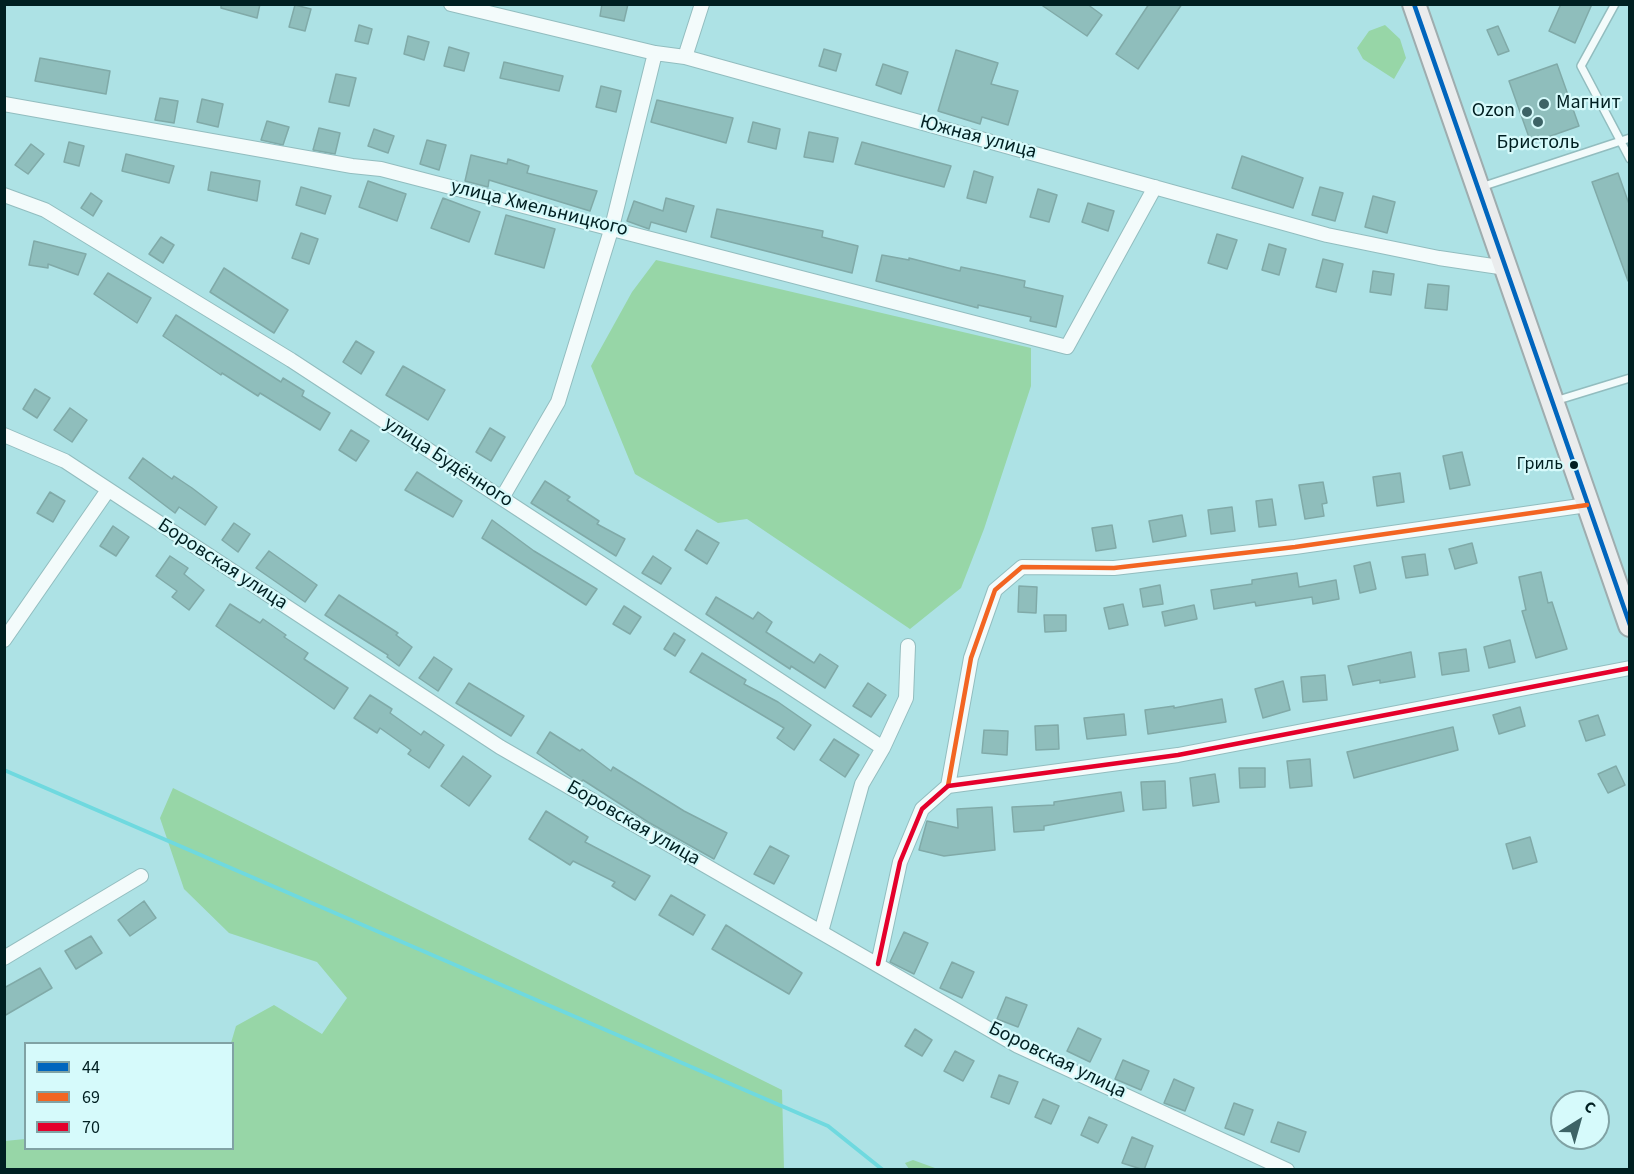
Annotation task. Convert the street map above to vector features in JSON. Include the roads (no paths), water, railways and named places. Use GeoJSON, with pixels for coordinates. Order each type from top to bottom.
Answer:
{"type":"FeatureCollection","features":[{"type":"Feature","properties":{"kind":"main road"},"geometry":{"type":"LineString","coordinates":[[1414,4],[1629,625]]}},
{"type":"Feature","properties":{"kind":"street","name":"Южная улица"},"geometry":{"type":"LineString","coordinates":[[451,4],[655,53],[685,57],[1327,235],[1439,258],[1506,268]]}},
{"type":"Feature","properties":{"kind":"street"},"geometry":{"type":"LineString","coordinates":[[685,57],[702,4]]}},
{"type":"Feature","properties":{"kind":"street"},"geometry":{"type":"LineString","coordinates":[[502,498],[558,402],[612,227],[655,53]]}},
{"type":"Feature","properties":{"kind":"street","name":"улица Хмельницкого"},"geometry":{"type":"LineString","coordinates":[[4,104],[352,166],[381,169],[612,227],[1067,347],[1155,187]]}},
{"type":"Feature","properties":{"kind":"street","name":"улица Будённого"},"geometry":{"type":"LineString","coordinates":[[4,195],[45,210],[291,360],[883,748]]}},
{"type":"Feature","properties":{"kind":"street","name":"Боровская улица"},"geometry":{"type":"LineString","coordinates":[[4,435],[65,461],[500,747],[1018,1046],[1287,1170]]}},
{"type":"Feature","properties":{"kind":"street"},"geometry":{"type":"LineString","coordinates":[[4,640],[108,490]]}},
{"type":"Feature","properties":{"kind":"street"},"geometry":{"type":"LineString","coordinates":[[948,786],[971,658],[995,590],[1022,567],[1114,568],[1295,548],[1587,504]]}},
{"type":"Feature","properties":{"kind":"street"},"geometry":{"type":"LineString","coordinates":[[821,932],[862,784],[883,748],[906,698],[908,646]]}},
{"type":"Feature","properties":{"kind":"street"},"geometry":{"type":"LineString","coordinates":[[878,964],[900,862],[922,809],[948,786],[1178,755],[1629,668]]}},
{"type":"Feature","properties":{"kind":"street"},"geometry":{"type":"LineString","coordinates":[[7,951],[141,876]]}},
{"type":"Feature","properties":{"kind":"lane"},"geometry":{"type":"LineString","coordinates":[[1615,4],[1581,66],[1626,140],[1629,159]]}},
{"type":"Feature","properties":{"kind":"lane"},"geometry":{"type":"LineString","coordinates":[[1479,188],[1626,140]]}},
{"type":"Feature","properties":{"kind":"lane"},"geometry":{"type":"LineString","coordinates":[[1552,401],[1629,378]]}},
{"type":"Feature","properties":{"kind":"waterway"},"geometry":{"type":"LineString","coordinates":[[4,770],[828,1126],[883,1170]]}},
{"type":"Feature","properties":{"kind":"place","name":"Магнит"},"geometry":{"type":"Point","coordinates":[1544,104]}},
{"type":"Feature","properties":{"kind":"place","name":"Ozon"},"geometry":{"type":"Point","coordinates":[1527,112]}},
{"type":"Feature","properties":{"kind":"place","name":"Бристоль"},"geometry":{"type":"Point","coordinates":[1538,122]}},
{"type":"Feature","properties":{"kind":"place","name":"Гриль"},"geometry":{"type":"Point","coordinates":[1574,465]}}]}
